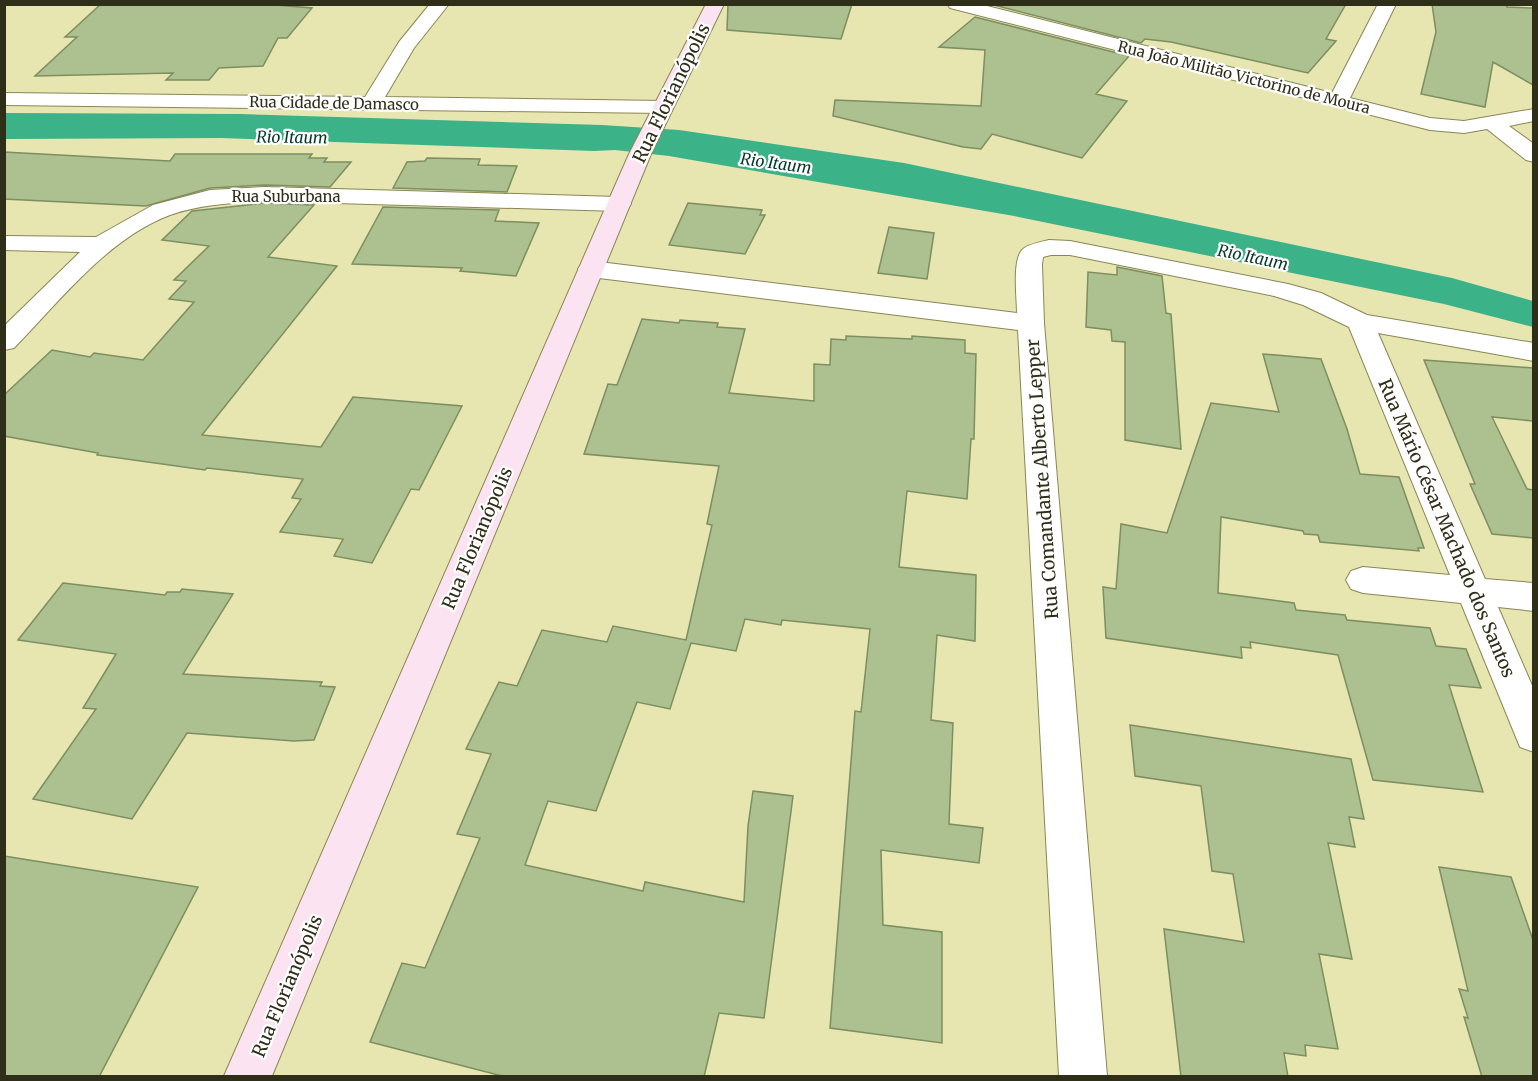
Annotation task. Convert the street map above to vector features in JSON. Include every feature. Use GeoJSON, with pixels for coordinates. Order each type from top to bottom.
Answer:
{"type":"FeatureCollection","features":[{"type":"Feature","properties":{"kind":"main road","name":"Rua Florianópolis"},"geometry":{"type":"LineString","coordinates":[[248,1077],[619,204],[663,107],[715,4]]}},
{"type":"Feature","properties":{"kind":"street"},"geometry":{"type":"LineString","coordinates":[[371,104],[406,46],[440,4]]}},
{"type":"Feature","properties":{"kind":"street","name":"Rua João Militão Victorino de Moura"},"geometry":{"type":"LineString","coordinates":[[956,4],[1338,101],[1449,126],[1533,115]]}},
{"type":"Feature","properties":{"kind":"street"},"geometry":{"type":"LineString","coordinates":[[1338,101],[1387,4]]}},
{"type":"Feature","properties":{"kind":"street","name":"Rua Cidade de Damasco"},"geometry":{"type":"LineString","coordinates":[[4,99],[663,107]]}},
{"type":"Feature","properties":{"kind":"street"},"geometry":{"type":"LineString","coordinates":[[1491,122],[1533,155]]}},
{"type":"Feature","properties":{"kind":"street","name":"Rua Suburbana"},"geometry":{"type":"LineString","coordinates":[[4,342],[101,245],[161,210],[210,197],[235,195],[619,204]]}},
{"type":"Feature","properties":{"kind":"street"},"geometry":{"type":"LineString","coordinates":[[4,243],[101,245]]}},
{"type":"Feature","properties":{"kind":"street"},"geometry":{"type":"LineString","coordinates":[[1031,322],[1029,265],[1032,253],[1049,246],[1070,248],[1280,289],[1312,299],[1360,322],[1533,352]]}},
{"type":"Feature","properties":{"kind":"street","name":"Rua Comandante Alberto Lepper"},"geometry":{"type":"LineString","coordinates":[[591,269],[1031,322],[1083,1077]]}},
{"type":"Feature","properties":{"kind":"street","name":"Rua Mário César Machado dos Santos"},"geometry":{"type":"LineString","coordinates":[[1360,322],[1533,735]]}},
{"type":"Feature","properties":{"kind":"street"},"geometry":{"type":"LineString","coordinates":[[1363,580],[1533,597]]}},
{"type":"Feature","properties":{"kind":"water","name":"Rio Itaum"},"geometry":{"type":"Polygon","coordinates":[[[4,113],[241,114],[602,125],[679,130],[904,163],[1452,278],[1533,301],[1533,327],[1444,304],[1014,216],[669,156],[615,150],[221,138],[5,139],[4,113]]]}},
{"type":"Feature","properties":{"kind":"building"},"geometry":{"type":"Polygon","coordinates":[[[101,4],[263,4],[312,8],[287,38],[278,38],[263,66],[219,68],[209,80],[166,80],[173,73],[35,76],[77,37],[65,37],[101,4]]]}},
{"type":"Feature","properties":{"kind":"building"},"geometry":{"type":"Polygon","coordinates":[[[728,4],[852,4],[841,39],[727,30],[728,4]]]}},
{"type":"Feature","properties":{"kind":"building"},"geometry":{"type":"Polygon","coordinates":[[[990,4],[1346,4],[1326,39],[1336,41],[1308,73],[1171,42],[1145,39],[1141,43],[990,4]]]}},
{"type":"Feature","properties":{"kind":"building"},"geometry":{"type":"Polygon","coordinates":[[[1432,4],[1506,4],[1507,7],[1533,8],[1533,85],[1493,62],[1485,107],[1421,94],[1436,32],[1432,4]]]}},
{"type":"Feature","properties":{"kind":"building"},"geometry":{"type":"Polygon","coordinates":[[[975,17],[1129,56],[1096,94],[1127,101],[1082,158],[992,134],[981,149],[963,147],[833,116],[835,100],[981,106],[985,50],[939,47],[975,17]]]}},
{"type":"Feature","properties":{"kind":"building"},"geometry":{"type":"Polygon","coordinates":[[[4,152],[170,161],[175,154],[312,154],[309,158],[327,158],[324,162],[351,162],[330,187],[265,185],[210,188],[146,206],[4,199],[4,152]]]}},
{"type":"Feature","properties":{"kind":"building"},"geometry":{"type":"Polygon","coordinates":[[[427,158],[480,159],[478,165],[517,166],[507,192],[393,188],[407,162],[425,161],[427,158]]]}},
{"type":"Feature","properties":{"kind":"building"},"geometry":{"type":"Polygon","coordinates":[[[265,203],[314,205],[268,257],[337,266],[202,435],[321,447],[353,397],[462,406],[419,490],[411,489],[372,563],[334,556],[343,539],[280,532],[301,499],[292,498],[303,479],[207,468],[205,470],[97,455],[98,453],[4,436],[4,395],[52,350],[90,357],[94,353],[143,360],[194,302],[169,299],[186,281],[174,280],[209,246],[162,240],[192,211],[265,203]]]}},
{"type":"Feature","properties":{"kind":"building"},"geometry":{"type":"Polygon","coordinates":[[[688,203],[762,210],[760,215],[765,215],[745,254],[669,245],[688,203]]]}},
{"type":"Feature","properties":{"kind":"building"},"geometry":{"type":"Polygon","coordinates":[[[383,207],[499,210],[495,221],[539,223],[516,276],[460,271],[462,268],[352,264],[383,207]]]}},
{"type":"Feature","properties":{"kind":"building"},"geometry":{"type":"Polygon","coordinates":[[[889,227],[934,233],[927,279],[878,273],[889,227]]]}},
{"type":"Feature","properties":{"kind":"building"},"geometry":{"type":"Polygon","coordinates":[[[1117,267],[1162,276],[1166,313],[1171,314],[1181,449],[1125,440],[1125,342],[1112,341],[1111,330],[1086,327],[1088,272],[1117,275],[1117,267]]]}},
{"type":"Feature","properties":{"kind":"building"},"geometry":{"type":"Polygon","coordinates":[[[642,319],[679,323],[680,320],[718,323],[717,327],[745,329],[729,393],[814,401],[814,364],[830,365],[831,339],[846,340],[846,336],[912,339],[912,336],[965,340],[965,353],[976,354],[974,439],[971,439],[967,499],[907,491],[899,567],[976,575],[975,641],[937,635],[931,720],[953,723],[949,824],[983,828],[979,863],[881,850],[883,925],[942,932],[942,1043],[830,1028],[855,711],[861,712],[870,629],[782,620],[781,625],[745,619],[736,651],[691,643],[670,709],[637,702],[596,811],[548,801],[525,865],[643,891],[645,882],[744,902],[748,826],[753,791],[793,796],[764,1018],[719,1013],[704,1077],[506,1077],[370,1042],[402,963],[425,968],[480,838],[457,834],[491,754],[466,749],[499,682],[517,686],[542,630],[607,642],[613,626],[686,640],[712,525],[707,524],[719,466],[584,454],[608,384],[617,385],[642,319]]]}},
{"type":"Feature","properties":{"kind":"building"},"geometry":{"type":"Polygon","coordinates":[[[1263,354],[1321,359],[1347,429],[1360,474],[1399,477],[1424,548],[1418,548],[1419,551],[1320,542],[1318,535],[1304,534],[1303,531],[1221,517],[1218,593],[1294,603],[1296,610],[1345,615],[1347,620],[1430,628],[1436,646],[1466,649],[1481,688],[1449,685],[1483,792],[1373,780],[1338,655],[1250,642],[1251,648],[1241,647],[1242,658],[1106,638],[1103,587],[1116,589],[1121,524],[1167,533],[1211,403],[1279,412],[1263,354]]]}},
{"type":"Feature","properties":{"kind":"building"},"geometry":{"type":"Polygon","coordinates":[[[1424,360],[1533,368],[1533,421],[1492,417],[1527,489],[1533,490],[1533,538],[1492,534],[1470,484],[1475,484],[1424,360]]]}},
{"type":"Feature","properties":{"kind":"building"},"geometry":{"type":"Polygon","coordinates":[[[63,583],[165,595],[167,592],[180,592],[182,589],[233,594],[183,674],[322,682],[320,686],[335,687],[314,740],[294,741],[187,733],[132,819],[33,799],[96,709],[83,708],[116,654],[18,640],[63,583]]]}},
{"type":"Feature","properties":{"kind":"building"},"geometry":{"type":"Polygon","coordinates":[[[1130,725],[1351,759],[1364,819],[1349,817],[1355,847],[1328,843],[1352,959],[1319,954],[1338,1049],[1305,1045],[1306,1056],[1284,1053],[1288,1077],[1181,1077],[1164,929],[1244,942],[1233,874],[1212,871],[1201,786],[1135,776],[1130,725]]]}},
{"type":"Feature","properties":{"kind":"building"},"geometry":{"type":"Polygon","coordinates":[[[4,856],[198,887],[99,1077],[4,1077],[4,856]]]}},
{"type":"Feature","properties":{"kind":"building"},"geometry":{"type":"Polygon","coordinates":[[[1439,867],[1511,877],[1533,940],[1533,1077],[1482,1077],[1464,1017],[1468,1018],[1459,989],[1468,991],[1439,867]]]}}]}
